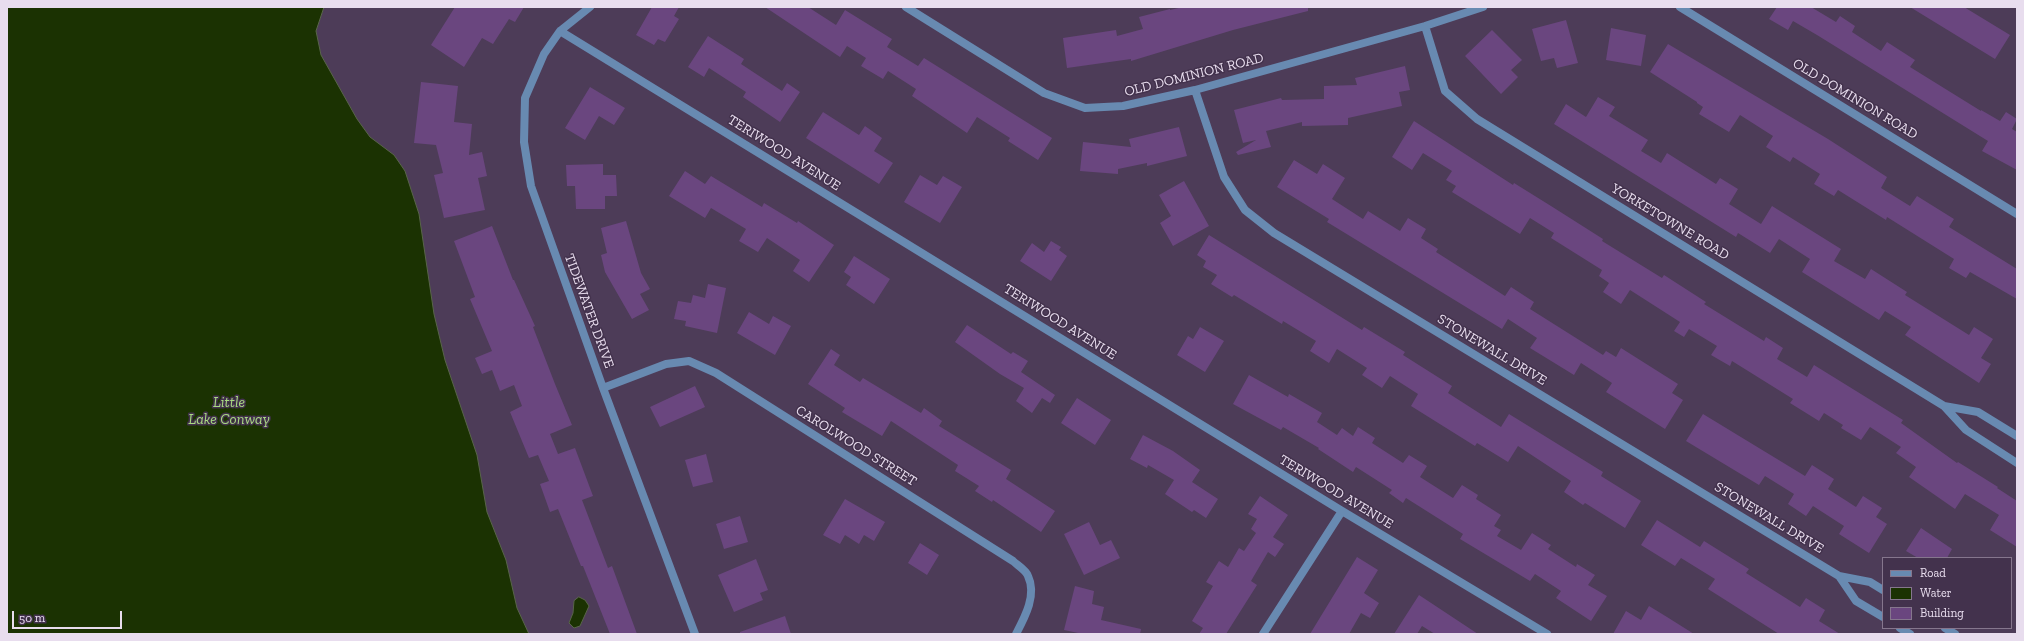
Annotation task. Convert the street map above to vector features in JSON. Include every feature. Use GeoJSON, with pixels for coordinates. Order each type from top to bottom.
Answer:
{"type":"FeatureCollection","features":[{"type":"Feature","properties":{"kind":"street","name":"TIDEWATER DRIVE"},"geometry":{"type":"LineString","coordinates":[[590,7],[560,31],[544,54],[525,98],[524,142],[531,186],[603,388],[695,634]]}},
{"type":"Feature","properties":{"kind":"street","name":"OLD DOMINION ROAD"},"geometry":{"type":"LineString","coordinates":[[906,7],[1044,93],[1084,108],[1123,106],[1195,90],[1425,26],[1483,7]]}},
{"type":"Feature","properties":{"kind":"street","name":"OLD DOMINION ROAD"},"geometry":{"type":"LineString","coordinates":[[1680,7],[2017,214]]}},
{"type":"Feature","properties":{"kind":"street","name":"YORKETOWNE ROAD"},"geometry":{"type":"LineString","coordinates":[[1425,26],[1445,91],[1477,120],[1944,406],[1966,430],[2017,462]]}},
{"type":"Feature","properties":{"kind":"street","name":"TERIWOOD AVENUE"},"geometry":{"type":"LineString","coordinates":[[560,31],[1342,511],[1547,634]]}},
{"type":"Feature","properties":{"kind":"street","name":"STONEWALL DRIVE"},"geometry":{"type":"LineString","coordinates":[[1195,90],[1224,177],[1245,210],[1274,233],[1839,576],[1870,582],[1882,589]]}},
{"type":"Feature","properties":{"kind":"street","name":"CAROLWOOD STREET"},"geometry":{"type":"LineString","coordinates":[[603,388],[666,364],[689,361],[716,373],[1013,561],[1028,574],[1032,590],[1027,615],[1016,634]]}},
{"type":"Feature","properties":{"kind":"street","name":"YORKETOWNE ROAD"},"geometry":{"type":"LineString","coordinates":[[1944,406],[1978,412],[2017,436]]}},
{"type":"Feature","properties":{"kind":"street"},"geometry":{"type":"LineString","coordinates":[[1263,634],[1342,511]]}},
{"type":"Feature","properties":{"kind":"street","name":"STONEWALL DRIVE"},"geometry":{"type":"LineString","coordinates":[[1839,576],[1856,601],[1882,616]]}},
{"type":"Feature","properties":{"kind":"water","name":"Little Lake Conway"},"geometry":{"type":"Polygon","coordinates":[[[7,7],[324,7],[316,31],[321,55],[357,119],[370,137],[394,155],[405,171],[419,214],[434,314],[445,360],[477,455],[487,512],[506,560],[517,608],[529,634],[7,634],[7,7]]]}},
{"type":"Feature","properties":{"kind":"water"},"geometry":{"type":"Polygon","coordinates":[[[579,597],[585,600],[589,606],[580,626],[574,628],[569,623],[573,613],[574,601],[579,597]]]}},
{"type":"Feature","properties":{"kind":"building"},"geometry":{"type":"Polygon","coordinates":[[[455,7],[524,7],[515,22],[509,19],[493,44],[482,38],[464,67],[431,45],[455,7]]]}},
{"type":"Feature","properties":{"kind":"building"},"geometry":{"type":"Polygon","coordinates":[[[652,7],[679,7],[674,16],[679,19],[665,42],[658,39],[654,45],[636,35],[652,7]]]}},
{"type":"Feature","properties":{"kind":"building"},"geometry":{"type":"Polygon","coordinates":[[[765,7],[808,7],[836,25],[845,10],[892,39],[887,47],[918,66],[924,58],[1052,138],[1038,160],[1008,141],[1010,138],[977,117],[967,133],[912,96],[916,89],[888,71],[883,79],[861,66],[866,58],[847,46],[840,57],[765,7]]]}},
{"type":"Feature","properties":{"kind":"building"},"geometry":{"type":"Polygon","coordinates":[[[1183,7],[1308,7],[1308,11],[1233,30],[1131,61],[1131,59],[1067,68],[1063,38],[1116,30],[1117,36],[1143,29],[1139,17],[1183,7]]]}},
{"type":"Feature","properties":{"kind":"building"},"geometry":{"type":"Polygon","coordinates":[[[1777,7],[1811,7],[1836,22],[1840,16],[1855,26],[1852,32],[1881,51],[1887,42],[1915,60],[1910,67],[1981,111],[2000,121],[2006,112],[2017,119],[2012,129],[2017,132],[2017,170],[1982,151],[1988,141],[1817,35],[1793,21],[1788,30],[1769,19],[1777,7]]]}},
{"type":"Feature","properties":{"kind":"building"},"geometry":{"type":"Polygon","coordinates":[[[1910,7],[1964,7],[2010,35],[1995,59],[1910,7]]]}},
{"type":"Feature","properties":{"kind":"building"},"geometry":{"type":"Polygon","coordinates":[[[1566,20],[1578,63],[1557,68],[1554,58],[1541,61],[1532,29],[1566,20]]]}},
{"type":"Feature","properties":{"kind":"building"},"geometry":{"type":"Polygon","coordinates":[[[1611,28],[1646,35],[1641,66],[1606,60],[1611,28]]]}},
{"type":"Feature","properties":{"kind":"building"},"geometry":{"type":"Polygon","coordinates":[[[1492,30],[1522,60],[1511,70],[1518,77],[1501,94],[1465,56],[1492,30]]]}},
{"type":"Feature","properties":{"kind":"building"},"geometry":{"type":"Polygon","coordinates":[[[708,36],[744,59],[741,64],[782,91],[787,83],[800,92],[780,122],[743,97],[746,92],[709,68],[704,77],[688,67],[708,36]]]}},
{"type":"Feature","properties":{"kind":"building"},"geometry":{"type":"Polygon","coordinates":[[[1668,44],[1828,139],[1887,177],[1881,188],[1910,206],[1917,196],[1954,219],[1949,227],[2017,269],[2017,299],[1970,272],[1966,278],[1949,268],[1954,259],[1887,217],[1886,220],[1838,190],[1834,196],[1814,184],[1820,174],[1793,157],[1790,162],[1766,147],[1773,136],[1740,115],[1729,132],[1699,114],[1703,107],[1650,72],[1668,44]]]}},
{"type":"Feature","properties":{"kind":"building"},"geometry":{"type":"Polygon","coordinates":[[[1405,66],[1410,90],[1399,92],[1402,106],[1348,118],[1348,125],[1302,126],[1302,122],[1266,131],[1271,147],[1238,155],[1236,152],[1256,140],[1243,143],[1234,110],[1281,98],[1282,100],[1324,99],[1324,86],[1357,85],[1355,78],[1405,66]]]}},
{"type":"Feature","properties":{"kind":"building"},"geometry":{"type":"Polygon","coordinates":[[[421,82],[458,86],[454,122],[472,124],[469,155],[482,152],[487,176],[478,178],[485,210],[444,218],[434,175],[443,173],[436,145],[414,143],[421,82]]]}},
{"type":"Feature","properties":{"kind":"building"},"geometry":{"type":"Polygon","coordinates":[[[590,87],[625,108],[614,125],[599,116],[585,140],[565,128],[590,87]]]}},
{"type":"Feature","properties":{"kind":"building"},"geometry":{"type":"Polygon","coordinates":[[[1598,97],[1615,107],[1609,116],[1648,140],[1641,151],[1661,163],[1667,153],[1716,184],[1720,178],[1738,189],[1729,204],[1761,224],[1772,206],[1841,249],[1834,261],[1865,279],[1871,269],[1907,292],[1905,295],[1969,335],[1974,327],[1993,339],[1981,358],[1991,364],[1979,383],[1905,335],[1911,327],[1885,311],[1879,320],[1802,272],[1810,259],[1779,239],[1770,253],[1738,233],[1736,237],[1554,124],[1566,104],[1586,117],[1598,97]]]}},
{"type":"Feature","properties":{"kind":"building"},"geometry":{"type":"Polygon","coordinates":[[[823,112],[859,135],[865,126],[882,138],[874,151],[893,163],[879,184],[806,138],[823,112]]]}},
{"type":"Feature","properties":{"kind":"building"},"geometry":{"type":"Polygon","coordinates":[[[1414,121],[1513,185],[1514,183],[1551,206],[1603,239],[1602,241],[1662,278],[1664,275],[1706,302],[1704,304],[1764,341],[1766,337],[1783,348],[1777,359],[1807,377],[1814,365],[1903,420],[1901,423],[1957,463],[1958,462],[1998,487],[1997,488],[2017,501],[2017,547],[1990,530],[1999,515],[1965,494],[1955,509],[1909,477],[1916,467],[1896,453],[1901,447],[1870,427],[1861,440],[1841,428],[1843,425],[1824,413],[1819,421],[1790,403],[1793,399],[1732,361],[1730,366],[1711,355],[1717,346],[1689,329],[1684,337],[1674,331],[1680,322],[1630,290],[1621,304],[1603,292],[1609,283],[1599,276],[1602,270],[1551,238],[1554,233],[1530,218],[1520,234],[1452,192],[1456,186],[1446,180],[1452,171],[1423,153],[1412,170],[1392,157],[1414,121]]]}},
{"type":"Feature","properties":{"kind":"building"},"geometry":{"type":"Polygon","coordinates":[[[1179,127],[1187,156],[1147,166],[1147,163],[1118,169],[1118,174],[1080,171],[1083,142],[1131,147],[1129,139],[1179,127]]]}},
{"type":"Feature","properties":{"kind":"building"},"geometry":{"type":"Polygon","coordinates":[[[1294,160],[1317,174],[1323,164],[1345,178],[1332,199],[1363,219],[1368,211],[1400,231],[1408,218],[1426,229],[1421,238],[1438,249],[1436,252],[1505,296],[1511,287],[1534,302],[1530,309],[1603,355],[1606,351],[1616,357],[1621,348],[1678,384],[1672,393],[1683,400],[1665,429],[1606,392],[1612,383],[1581,363],[1574,375],[1530,348],[1537,338],[1508,319],[1502,329],[1327,222],[1329,219],[1277,187],[1294,160]]]}},
{"type":"Feature","properties":{"kind":"building"},"geometry":{"type":"Polygon","coordinates":[[[603,164],[603,175],[616,175],[617,196],[605,196],[605,209],[576,209],[575,186],[567,186],[566,165],[603,164]]]}},
{"type":"Feature","properties":{"kind":"building"},"geometry":{"type":"Polygon","coordinates":[[[685,171],[705,184],[711,176],[762,207],[764,203],[797,223],[798,221],[834,245],[809,282],[793,271],[800,260],[767,238],[758,252],[739,241],[746,229],[711,208],[705,218],[669,196],[685,171]]]}},
{"type":"Feature","properties":{"kind":"building"},"geometry":{"type":"Polygon","coordinates":[[[920,175],[937,185],[943,176],[962,187],[940,223],[904,202],[920,175]]]}},
{"type":"Feature","properties":{"kind":"building"},"geometry":{"type":"Polygon","coordinates":[[[1184,181],[1209,226],[1173,246],[1160,223],[1171,216],[1159,195],[1184,181]]]}},
{"type":"Feature","properties":{"kind":"building"},"geometry":{"type":"Polygon","coordinates":[[[626,221],[641,273],[650,289],[640,294],[649,310],[632,319],[605,272],[601,255],[607,253],[601,228],[626,221]]]}},
{"type":"Feature","properties":{"kind":"building"},"geometry":{"type":"Polygon","coordinates":[[[492,226],[513,280],[535,326],[533,327],[572,425],[550,434],[558,454],[575,448],[593,496],[582,500],[608,568],[612,566],[637,634],[610,634],[558,509],[550,512],[540,484],[549,481],[538,455],[529,458],[510,412],[522,406],[514,385],[500,391],[492,370],[482,374],[475,358],[492,351],[470,299],[475,297],[454,241],[492,226]]]}},
{"type":"Feature","properties":{"kind":"building"},"geometry":{"type":"Polygon","coordinates":[[[1209,235],[1362,330],[1364,327],[1405,352],[1403,355],[1452,386],[1448,393],[1501,427],[1509,414],[1603,472],[1601,476],[1641,501],[1625,528],[1585,503],[1583,505],[1564,492],[1571,481],[1518,446],[1508,462],[1477,443],[1475,446],[1411,406],[1418,394],[1390,376],[1382,388],[1362,375],[1367,368],[1337,349],[1329,363],[1310,351],[1316,341],[1283,321],[1282,324],[1234,295],[1232,297],[1211,284],[1217,275],[1203,267],[1206,261],[1197,255],[1209,235]]]}},
{"type":"Feature","properties":{"kind":"building"},"geometry":{"type":"Polygon","coordinates":[[[1051,241],[1061,247],[1059,250],[1067,256],[1051,281],[1020,261],[1032,243],[1044,252],[1051,241]]]}},
{"type":"Feature","properties":{"kind":"building"},"geometry":{"type":"Polygon","coordinates":[[[854,256],[890,279],[874,304],[846,285],[851,277],[844,272],[854,256]]]}},
{"type":"Feature","properties":{"kind":"building"},"geometry":{"type":"Polygon","coordinates":[[[708,284],[726,288],[717,333],[685,326],[686,321],[674,319],[678,301],[691,303],[693,295],[705,298],[708,284]]]}},
{"type":"Feature","properties":{"kind":"building"},"geometry":{"type":"Polygon","coordinates":[[[749,312],[769,324],[773,316],[791,326],[775,355],[737,333],[749,312]]]}},
{"type":"Feature","properties":{"kind":"building"},"geometry":{"type":"Polygon","coordinates":[[[967,325],[1011,354],[1013,352],[1028,361],[1021,372],[1055,395],[1050,403],[1042,398],[1032,413],[1016,401],[1024,388],[1000,374],[955,342],[967,325]]]}},
{"type":"Feature","properties":{"kind":"building"},"geometry":{"type":"Polygon","coordinates":[[[1200,327],[1224,341],[1205,372],[1177,355],[1188,336],[1193,339],[1200,327]]]}},
{"type":"Feature","properties":{"kind":"building"},"geometry":{"type":"Polygon","coordinates":[[[831,349],[840,355],[834,365],[860,382],[863,378],[921,413],[924,408],[942,421],[939,426],[1011,470],[1006,479],[1055,511],[1041,532],[993,500],[992,502],[975,491],[979,486],[955,471],[958,465],[891,421],[882,436],[842,412],[845,408],[808,384],[831,349]]]}},
{"type":"Feature","properties":{"kind":"building"},"geometry":{"type":"Polygon","coordinates":[[[1249,375],[1288,397],[1289,394],[1322,413],[1317,422],[1337,435],[1342,428],[1353,436],[1358,427],[1375,438],[1372,443],[1403,463],[1409,455],[1427,466],[1420,477],[1453,498],[1462,485],[1478,495],[1476,499],[1501,515],[1494,526],[1501,530],[1497,536],[1521,550],[1532,533],[1551,545],[1548,549],[1576,567],[1577,564],[1595,575],[1588,585],[1607,596],[1591,621],[1556,598],[1561,591],[1535,574],[1530,581],[1460,539],[1463,534],[1406,498],[1403,503],[1389,493],[1392,490],[1356,467],[1353,472],[1318,449],[1319,448],[1283,427],[1281,430],[1233,404],[1249,375]]]}},
{"type":"Feature","properties":{"kind":"building"},"geometry":{"type":"Polygon","coordinates":[[[695,386],[705,407],[660,427],[650,407],[695,386]]]}},
{"type":"Feature","properties":{"kind":"building"},"geometry":{"type":"Polygon","coordinates":[[[1077,398],[1111,420],[1095,445],[1061,423],[1077,398]]]}},
{"type":"Feature","properties":{"kind":"building"},"geometry":{"type":"Polygon","coordinates":[[[1703,414],[1805,476],[1812,465],[1834,479],[1828,489],[1856,507],[1863,496],[1882,508],[1876,517],[1887,524],[1869,553],[1839,534],[1844,526],[1813,506],[1806,516],[1788,504],[1794,494],[1765,476],[1759,485],[1686,441],[1703,414]]]}},
{"type":"Feature","properties":{"kind":"building"},"geometry":{"type":"Polygon","coordinates":[[[1143,435],[1173,451],[1200,470],[1192,482],[1218,499],[1206,518],[1194,510],[1192,512],[1165,494],[1174,480],[1148,465],[1147,468],[1130,459],[1143,435]]]}},
{"type":"Feature","properties":{"kind":"building"},"geometry":{"type":"Polygon","coordinates":[[[706,454],[713,482],[693,487],[685,460],[706,454]]]}},
{"type":"Feature","properties":{"kind":"building"},"geometry":{"type":"Polygon","coordinates":[[[1260,496],[1288,515],[1273,537],[1284,544],[1275,557],[1268,552],[1251,581],[1257,585],[1226,634],[1199,634],[1203,628],[1192,621],[1213,586],[1206,582],[1219,561],[1228,567],[1239,548],[1244,551],[1256,533],[1251,529],[1257,519],[1248,514],[1260,496]]]}},
{"type":"Feature","properties":{"kind":"building"},"geometry":{"type":"Polygon","coordinates":[[[845,499],[885,522],[874,541],[864,535],[859,544],[845,535],[840,544],[823,535],[845,499]]]}},
{"type":"Feature","properties":{"kind":"building"},"geometry":{"type":"Polygon","coordinates":[[[740,516],[748,542],[724,549],[716,524],[740,516]]]}},
{"type":"Feature","properties":{"kind":"building"},"geometry":{"type":"Polygon","coordinates":[[[1657,520],[1700,547],[1704,541],[1749,569],[1746,573],[1800,607],[1806,598],[1825,610],[1819,621],[1840,634],[1779,634],[1708,589],[1715,579],[1681,558],[1675,566],[1641,545],[1657,520]]]}},
{"type":"Feature","properties":{"kind":"building"},"geometry":{"type":"Polygon","coordinates":[[[1089,522],[1100,545],[1111,540],[1120,558],[1084,575],[1064,534],[1089,522]]]}},
{"type":"Feature","properties":{"kind":"building"},"geometry":{"type":"Polygon","coordinates":[[[1921,528],[1952,549],[1948,557],[1916,557],[1906,551],[1921,528]]]}},
{"type":"Feature","properties":{"kind":"building"},"geometry":{"type":"Polygon","coordinates":[[[920,543],[939,555],[927,575],[908,563],[920,543]]]}},
{"type":"Feature","properties":{"kind":"building"},"geometry":{"type":"Polygon","coordinates":[[[1357,557],[1378,570],[1364,593],[1379,603],[1370,618],[1361,613],[1349,634],[1310,634],[1357,557]]]}},
{"type":"Feature","properties":{"kind":"building"},"geometry":{"type":"Polygon","coordinates":[[[756,559],[768,590],[760,593],[763,600],[734,612],[718,575],[756,559]]]}},
{"type":"Feature","properties":{"kind":"building"},"geometry":{"type":"Polygon","coordinates":[[[1075,586],[1094,591],[1092,604],[1104,607],[1101,620],[1141,629],[1140,634],[1083,634],[1064,630],[1075,586]]]}},
{"type":"Feature","properties":{"kind":"building"},"geometry":{"type":"Polygon","coordinates":[[[1419,595],[1478,634],[1435,634],[1422,626],[1417,634],[1394,634],[1419,595]]]}},
{"type":"Feature","properties":{"kind":"building"},"geometry":{"type":"Polygon","coordinates":[[[1649,606],[1694,634],[1613,634],[1626,611],[1641,620],[1649,606]]]}},
{"type":"Feature","properties":{"kind":"building"},"geometry":{"type":"Polygon","coordinates":[[[785,616],[791,634],[740,634],[740,632],[785,616]]]}}]}
